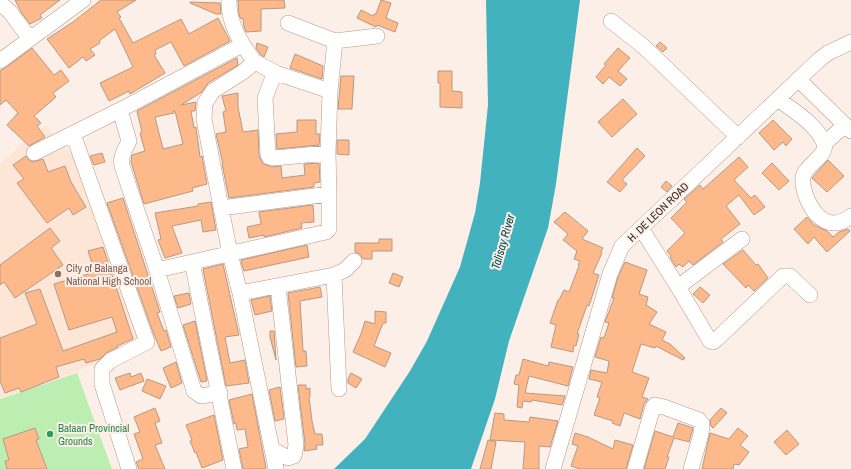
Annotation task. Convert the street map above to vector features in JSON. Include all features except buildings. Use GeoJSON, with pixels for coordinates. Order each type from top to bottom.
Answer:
{"type":"FeatureCollection","features":[{"type":"Feature","properties":{"kind":"street"},"geometry":{"type":"LineString","coordinates":[[0,61],[83,0]]}},
{"type":"Feature","properties":{"kind":"street"},"geometry":{"type":"LineString","coordinates":[[229,0],[228,11],[242,45],[254,62],[276,73],[330,91]]}},
{"type":"Feature","properties":{"kind":"street"},"geometry":{"type":"LineString","coordinates":[[0,3],[10,12],[30,39]]}},
{"type":"Feature","properties":{"kind":"street"},"geometry":{"type":"LineString","coordinates":[[612,21],[648,52],[738,137]]}},
{"type":"Feature","properties":{"kind":"street"},"geometry":{"type":"LineString","coordinates":[[288,23],[335,41],[377,36]]}},
{"type":"Feature","properties":{"kind":"street"},"geometry":{"type":"LineString","coordinates":[[157,270],[326,232],[329,229],[328,153],[330,91],[335,41]]}},
{"type":"Feature","properties":{"kind":"street","name":"H. DE LEON ROAD"},"geometry":{"type":"LineString","coordinates":[[553,469],[610,274],[622,246],[798,79],[828,53],[851,42]]}},
{"type":"Feature","properties":{"kind":"street"},"geometry":{"type":"LineString","coordinates":[[34,153],[120,110],[242,45]]}},
{"type":"Feature","properties":{"kind":"street"},"geometry":{"type":"LineString","coordinates":[[254,62],[243,72],[213,91],[205,103],[204,119],[230,254],[240,294],[276,469]]}},
{"type":"Feature","properties":{"kind":"street"},"geometry":{"type":"LineString","coordinates":[[276,73],[271,82],[266,98],[269,157],[274,158],[328,153]]}},
{"type":"Feature","properties":{"kind":"street"},"geometry":{"type":"LineString","coordinates":[[798,79],[848,128],[824,144]]}},
{"type":"Feature","properties":{"kind":"street"},"geometry":{"type":"LineString","coordinates":[[778,99],[811,126],[819,134],[824,144],[825,149],[823,153],[804,172],[802,178],[803,188],[812,210],[820,218],[829,223],[838,223],[851,216]]}},
{"type":"Feature","properties":{"kind":"street"},"geometry":{"type":"LineString","coordinates":[[120,110],[129,141],[122,154],[122,166],[157,270],[194,391],[201,396],[220,393]]}},
{"type":"Feature","properties":{"kind":"street"},"geometry":{"type":"LineString","coordinates":[[73,134],[147,342],[110,361],[102,369],[102,384],[129,469]]}},
{"type":"Feature","properties":{"kind":"street"},"geometry":{"type":"LineString","coordinates":[[221,208],[328,194]]}},
{"type":"Feature","properties":{"kind":"street"},"geometry":{"type":"LineString","coordinates":[[641,228],[678,287],[706,337],[710,341],[713,342],[783,276],[790,276],[810,295]]}},
{"type":"Feature","properties":{"kind":"street"},"geometry":{"type":"LineString","coordinates":[[678,287],[742,239]]}},
{"type":"Feature","properties":{"kind":"street"},"geometry":{"type":"LineString","coordinates":[[240,294],[334,275],[345,270],[354,261]]}},
{"type":"Feature","properties":{"kind":"street"},"geometry":{"type":"LineString","coordinates":[[192,262],[220,393],[234,469]]}},
{"type":"Feature","properties":{"kind":"street"},"geometry":{"type":"LineString","coordinates":[[334,275],[339,389]]}},
{"type":"Feature","properties":{"kind":"street"},"geometry":{"type":"LineString","coordinates":[[272,449],[288,458],[294,456],[296,445],[278,287]]}},
{"type":"Feature","properties":{"kind":"street"},"geometry":{"type":"LineString","coordinates":[[635,469],[653,407],[654,405],[659,405],[700,420],[702,424],[702,434],[691,469]]}},
{"type":"Feature","properties":{"kind":"shaded area","name":"City of Balanga National High School"},"geometry":{"type":"Polygon","coordinates":[[[46,126],[71,153],[94,207],[139,341],[121,354],[59,378],[0,398],[0,164],[34,133],[46,126]]]}},
{"type":"Feature","properties":{"kind":"green space","name":"Bataan Provincial Grounds"},"geometry":{"type":"Polygon","coordinates":[[[77,373],[112,469],[0,469],[0,399],[77,373]]]}},
{"type":"Feature","properties":{"kind":"water","name":"Talisay River"},"geometry":{"type":"Polygon","coordinates":[[[486,0],[580,0],[556,184],[548,228],[509,341],[495,399],[471,469],[334,469],[365,439],[410,371],[427,341],[460,267],[475,213],[480,183],[488,105],[486,0]]]}},
{"type":"Feature","properties":{"kind":"place","name":"City of Balanga National High School"},"geometry":{"type":"Point","coordinates":[58,274]}},
{"type":"Feature","properties":{"kind":"place","name":"Bataan Provincial Grounds"},"geometry":{"type":"Point","coordinates":[50,434]}}]}
